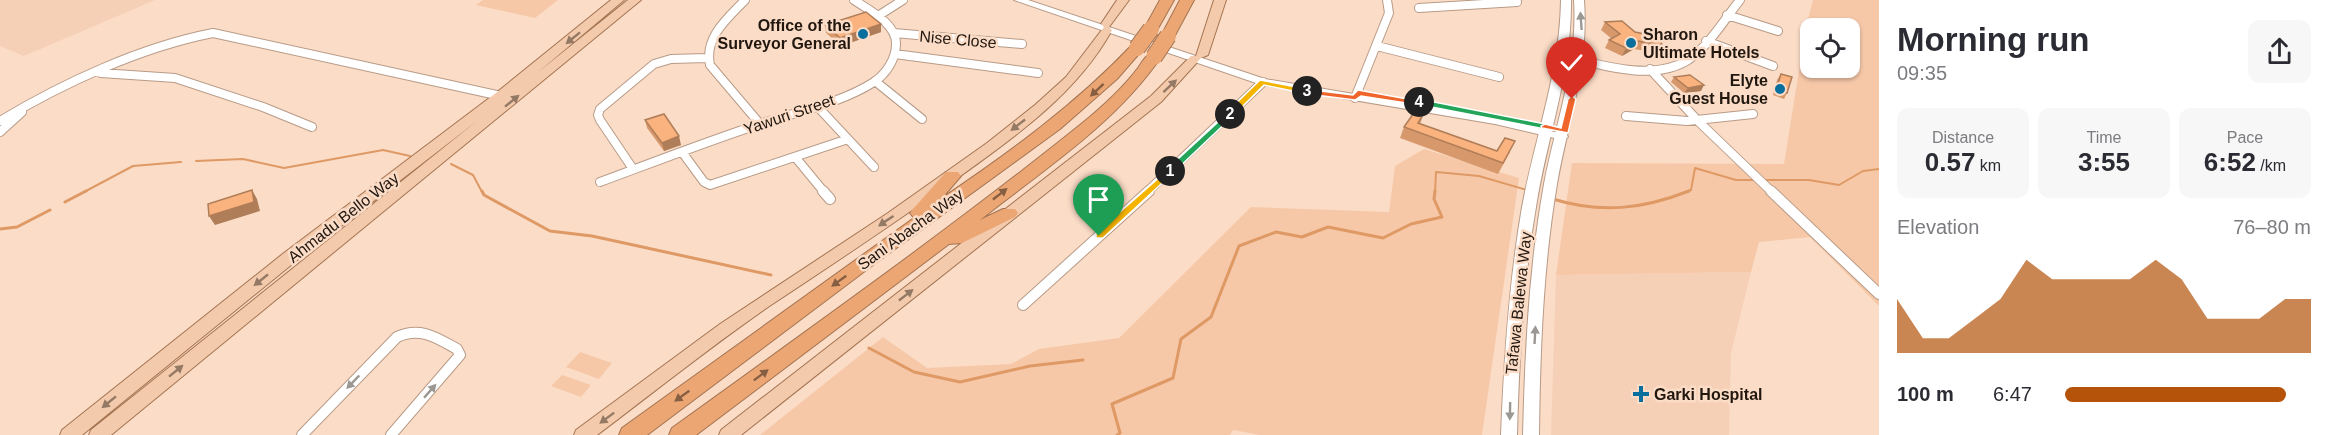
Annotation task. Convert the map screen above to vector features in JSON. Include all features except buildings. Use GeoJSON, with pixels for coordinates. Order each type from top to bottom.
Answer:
{"type":"FeatureCollection","features":[{"type":"Feature","properties":{"kind":"highway","name":"Sani Abacha Way"},"geometry":{"type":"LineString","coordinates":[[630,435],[897,238],[1063,120],[1096,91],[1137,48],[1151,29],[1167,0]]}},
{"type":"Feature","properties":{"kind":"highway","name":"Sani Abacha Way"},"geometry":{"type":"LineString","coordinates":[[680,435],[927,252],[1118,100],[1139,79],[1168,36],[1188,0]]}},
{"type":"Feature","properties":{"kind":"highway"},"geometry":{"type":"LineString","coordinates":[[897,238],[952,176]]}},
{"type":"Feature","properties":{"kind":"highway"},"geometry":{"type":"LineString","coordinates":[[927,252],[1009,213]]}},
{"type":"Feature","properties":{"kind":"main road","name":"Ahmadu Bello Way"},"geometry":{"type":"LineString","coordinates":[[69,435],[374,193],[501,96],[618,0]]}},
{"type":"Feature","properties":{"kind":"main road","name":"Ahmadu Bello Way"},"geometry":{"type":"LineString","coordinates":[[98,435],[635,0]]}},
{"type":"Feature","properties":{"kind":"main road","name":"Sani Abacha Way"},"geometry":{"type":"LineString","coordinates":[[584,435],[724,329],[952,176],[1023,121],[1062,87],[1091,55],[1124,0]]}},
{"type":"Feature","properties":{"kind":"main road"},"geometry":{"type":"LineString","coordinates":[[728,435],[1156,99],[1198,57],[1220,0]]}},
{"type":"Feature","properties":{"kind":"main road","name":"Tafawa Balewa Way"},"geometry":{"type":"LineString","coordinates":[[1509,435],[1512,337],[1528,206],[1564,56],[1566,0]]}},
{"type":"Feature","properties":{"kind":"main road","name":"Tafawa Balewa Way"},"geometry":{"type":"LineString","coordinates":[[1531,435],[1532,364],[1538,278],[1552,181],[1580,60],[1582,33],[1579,0]]}},
{"type":"Feature","properties":{"kind":"street"},"geometry":{"type":"LineString","coordinates":[[745,0],[709,43],[707,58],[710,65],[760,124]]}},
{"type":"Feature","properties":{"kind":"street"},"geometry":{"type":"LineString","coordinates":[[854,0],[878,16],[894,33],[897,40],[895,54],[1038,73]]}},
{"type":"Feature","properties":{"kind":"street"},"geometry":{"type":"LineString","coordinates":[[878,16],[903,0]]}},
{"type":"Feature","properties":{"kind":"street"},"geometry":{"type":"LineString","coordinates":[[1019,0],[1268,77],[1564,134]]}},
{"type":"Feature","properties":{"kind":"street"},"geometry":{"type":"LineString","coordinates":[[1036,0],[1106,27]]}},
{"type":"Feature","properties":{"kind":"street"},"geometry":{"type":"LineString","coordinates":[[1357,95],[1389,13],[1387,0]]}},
{"type":"Feature","properties":{"kind":"street"},"geometry":{"type":"LineString","coordinates":[[1564,56],[1610,66],[1650,69],[1679,65],[1687,61],[1706,41],[1740,0]]}},
{"type":"Feature","properties":{"kind":"street"},"geometry":{"type":"LineString","coordinates":[[1419,8],[1470,2],[1517,2]]}},
{"type":"Feature","properties":{"kind":"street"},"geometry":{"type":"LineString","coordinates":[[1727,15],[1778,31]]}},
{"type":"Feature","properties":{"kind":"street"},"geometry":{"type":"LineString","coordinates":[[0,121],[25,106],[96,74],[183,39],[213,33],[501,96]]}},
{"type":"Feature","properties":{"kind":"street","name":"Nise Close"},"geometry":{"type":"LineString","coordinates":[[894,33],[1022,44]]}},
{"type":"Feature","properties":{"kind":"street"},"geometry":{"type":"LineString","coordinates":[[1706,41],[1773,66]]}},
{"type":"Feature","properties":{"kind":"street"},"geometry":{"type":"LineString","coordinates":[[1377,46],[1498,77]]}},
{"type":"Feature","properties":{"kind":"street"},"geometry":{"type":"LineString","coordinates":[[0,132],[23,111],[147,53]]}},
{"type":"Feature","properties":{"kind":"street","name":"Yawuri Street"},"geometry":{"type":"LineString","coordinates":[[600,182],[760,124],[817,106],[874,81],[887,68],[895,54]]}},
{"type":"Feature","properties":{"kind":"street"},"geometry":{"type":"LineString","coordinates":[[1198,57],[1263,82],[1357,95]]}},
{"type":"Feature","properties":{"kind":"street"},"geometry":{"type":"LineString","coordinates":[[633,169],[600,120],[598,115],[600,109],[654,64],[671,59],[707,58]]}},
{"type":"Feature","properties":{"kind":"street"},"geometry":{"type":"LineString","coordinates":[[1650,69],[1698,121],[1879,294]]}},
{"type":"Feature","properties":{"kind":"street"},"geometry":{"type":"LineString","coordinates":[[96,74],[175,78],[262,107],[312,127]]}},
{"type":"Feature","properties":{"kind":"street"},"geometry":{"type":"LineString","coordinates":[[874,81],[922,119]]}},
{"type":"Feature","properties":{"kind":"street"},"geometry":{"type":"LineString","coordinates":[[1023,305],[1177,165],[1263,82]]}},
{"type":"Feature","properties":{"kind":"street"},"geometry":{"type":"LineString","coordinates":[[817,106],[874,167]]}},
{"type":"Feature","properties":{"kind":"street"},"geometry":{"type":"LineString","coordinates":[[1626,116],[1698,121],[1753,114]]}},
{"type":"Feature","properties":{"kind":"street"},"geometry":{"type":"LineString","coordinates":[[682,152],[705,182],[710,185],[848,139]]}},
{"type":"Feature","properties":{"kind":"street"},"geometry":{"type":"LineString","coordinates":[[796,158],[830,199]]}},
{"type":"Feature","properties":{"kind":"street"},"geometry":{"type":"LineString","coordinates":[[302,435],[380,354],[404,333],[420,330],[457,348],[460,355],[457,360],[391,435]]}},
{"type":"Feature","properties":{"kind":"shaded area"},"geometry":{"type":"Polygon","coordinates":[[[0,0],[155,0],[24,56],[0,46],[0,0]]]}},
{"type":"Feature","properties":{"kind":"shaded area"},"geometry":{"type":"Polygon","coordinates":[[[483,0],[558,0],[535,18],[476,5],[483,0]]]}},
{"type":"Feature","properties":{"kind":"shaded area"},"geometry":{"type":"Polygon","coordinates":[[[1813,0],[1879,0],[1879,306],[1810,237],[1759,242],[1751,272],[1556,275],[1572,163],[1784,164],[1800,64],[1800,78],[1860,78],[1860,18],[1808,18],[1813,0]]]}},
{"type":"Feature","properties":{"kind":"shaded area"},"geometry":{"type":"Polygon","coordinates":[[[1424,149],[1519,178],[1482,435],[1260,435],[1233,430],[1230,435],[760,435],[883,337],[927,368],[1011,364],[1039,349],[1119,338],[1251,207],[1389,212],[1395,166],[1424,149]]]}},
{"type":"Feature","properties":{"kind":"shaded area","name":"Garki Hospital"},"geometry":{"type":"Polygon","coordinates":[[[1751,272],[1731,353],[1729,435],[1551,435],[1556,275],[1751,272]]]}},
{"type":"Feature","properties":{"kind":"shaded area"},"geometry":{"type":"Polygon","coordinates":[[[580,352],[612,363],[599,379],[566,367],[580,352]]]}},
{"type":"Feature","properties":{"kind":"shaded area"},"geometry":{"type":"Polygon","coordinates":[[[562,375],[591,385],[581,397],[551,386],[562,375]]]}},
{"type":"Feature","properties":{"kind":"waterway"},"geometry":{"type":"LineString","coordinates":[[196,161],[243,159],[284,168],[383,150],[410,156]]}},
{"type":"Feature","properties":{"kind":"waterway"},"geometry":{"type":"LineString","coordinates":[[84,192],[133,166],[181,162]]}},
{"type":"Feature","properties":{"kind":"waterway"},"geometry":{"type":"LineString","coordinates":[[451,164],[473,175],[482,192]]}},
{"type":"Feature","properties":{"kind":"waterway"},"geometry":{"type":"LineString","coordinates":[[1685,192],[1691,190],[1695,168],[1736,180],[1809,180],[1839,185],[1863,171],[1879,169]]}},
{"type":"Feature","properties":{"kind":"waterway"},"geometry":{"type":"LineString","coordinates":[[1435,192],[1436,172],[1479,176],[1527,190]]}},
{"type":"Feature","properties":{"kind":"waterway"},"geometry":{"type":"LineString","coordinates":[[65,202],[86,191]]}},
{"type":"Feature","properties":{"kind":"waterway"},"geometry":{"type":"LineString","coordinates":[[482,191],[484,195],[550,231],[592,236],[771,275]]}},
{"type":"Feature","properties":{"kind":"waterway"},"geometry":{"type":"LineString","coordinates":[[1117,435],[1120,433],[1112,404],[1173,378],[1181,339],[1211,317],[1239,246],[1276,232],[1302,237],[1328,227],[1383,238],[1411,224],[1442,217],[1434,199],[1435,191]]}},
{"type":"Feature","properties":{"kind":"waterway"},"geometry":{"type":"LineString","coordinates":[[1553,199],[1588,207],[1605,208],[1655,202],[1689,191]]}},
{"type":"Feature","properties":{"kind":"waterway"},"geometry":{"type":"LineString","coordinates":[[0,229],[17,227],[50,210]]}},
{"type":"Feature","properties":{"kind":"waterway"},"geometry":{"type":"LineString","coordinates":[[869,348],[914,372],[960,382],[1030,366],[1083,360]]}},
{"type":"Feature","properties":{"kind":"place","name":"Office of the Surveyor General"},"geometry":{"type":"Point","coordinates":[863,34]}},
{"type":"Feature","properties":{"kind":"place","name":"Sharon Ultimate Hotels"},"geometry":{"type":"Point","coordinates":[1631,43]}},
{"type":"Feature","properties":{"kind":"place","name":"Elyte Guest House"},"geometry":{"type":"Point","coordinates":[1780,89]}},
{"type":"Feature","properties":{"kind":"place","name":"Garki Hospital"},"geometry":{"type":"Point","coordinates":[1641,394]}},
{"type":"Feature","properties":{"kind":"route"},"geometry":{"type":"LineString","coordinates":[[1099,236],[1263,82],[1355,98],[1358,93],[1440,105],[1565,131],[1572,99]]}}]}
